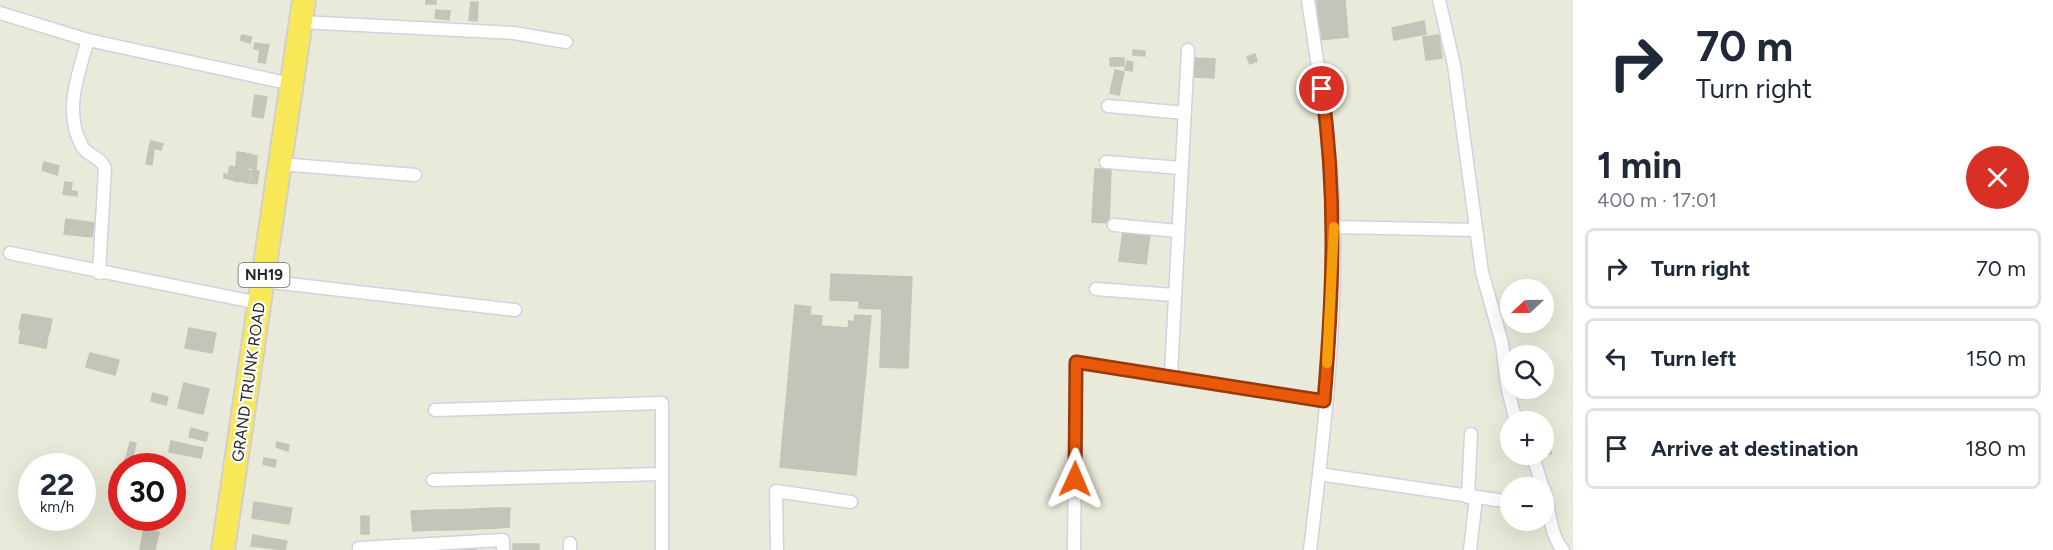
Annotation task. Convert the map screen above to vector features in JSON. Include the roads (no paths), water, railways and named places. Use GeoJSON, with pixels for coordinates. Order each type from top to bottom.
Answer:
{"type":"FeatureCollection","features":[{"type":"Feature","properties":{"kind":"highway","name":"GRAND TRUNK ROAD"},"geometry":{"type":"LineString","coordinates":[[223,550],[303,11]]}},
{"type":"Feature","properties":{"kind":"street"},"geometry":{"type":"LineString","coordinates":[[1308,0],[1328,134],[1334,227],[1319,474],[1310,550]]}},
{"type":"Feature","properties":{"kind":"street"},"geometry":{"type":"LineString","coordinates":[[1439,0],[1454,65],[1482,272],[1502,343],[1507,385],[1513,411]]}},
{"type":"Feature","properties":{"kind":"street"},"geometry":{"type":"LineString","coordinates":[[303,11],[514,33],[566,42]]}},
{"type":"Feature","properties":{"kind":"street"},"geometry":{"type":"LineString","coordinates":[[0,13],[88,40],[292,84]]}},
{"type":"Feature","properties":{"kind":"street"},"geometry":{"type":"LineString","coordinates":[[88,40],[75,84],[71,119],[83,149],[102,160],[105,168],[99,273]]}},
{"type":"Feature","properties":{"kind":"street"},"geometry":{"type":"LineString","coordinates":[[1171,374],[1188,50]]}},
{"type":"Feature","properties":{"kind":"street"},"geometry":{"type":"LineString","coordinates":[[1108,105],[1185,113]]}},
{"type":"Feature","properties":{"kind":"street"},"geometry":{"type":"LineString","coordinates":[[1106,162],[1182,168]]}},
{"type":"Feature","properties":{"kind":"street"},"geometry":{"type":"LineString","coordinates":[[280,164],[415,175]]}},
{"type":"Feature","properties":{"kind":"street"},"geometry":{"type":"LineString","coordinates":[[1114,225],[1177,231]]}},
{"type":"Feature","properties":{"kind":"street"},"geometry":{"type":"LineString","coordinates":[[1334,227],[1476,230]]}},
{"type":"Feature","properties":{"kind":"street"},"geometry":{"type":"LineString","coordinates":[[10,253],[99,273],[261,292],[515,310]]}},
{"type":"Feature","properties":{"kind":"street"},"geometry":{"type":"LineString","coordinates":[[1096,289],[1174,295]]}},
{"type":"Feature","properties":{"kind":"street"},"geometry":{"type":"LineString","coordinates":[[1074,550],[1076,362],[1171,374],[1324,401]]}},
{"type":"Feature","properties":{"kind":"street"},"geometry":{"type":"LineString","coordinates":[[435,410],[662,403],[662,550]]}},
{"type":"Feature","properties":{"kind":"street"},"geometry":{"type":"LineString","coordinates":[[1470,550],[1471,434]]}},
{"type":"Feature","properties":{"kind":"street"},"geometry":{"type":"LineString","coordinates":[[433,480],[662,474]]}},
{"type":"Feature","properties":{"kind":"street"},"geometry":{"type":"LineString","coordinates":[[1319,474],[1500,500]]}},
{"type":"Feature","properties":{"kind":"street"},"geometry":{"type":"LineString","coordinates":[[777,550],[776,491],[851,502]]}},
{"type":"Feature","properties":{"kind":"street"},"geometry":{"type":"LineString","coordinates":[[1552,531],[1552,535],[1563,550]]}},
{"type":"Feature","properties":{"kind":"street"},"geometry":{"type":"LineString","coordinates":[[359,548],[437,547],[503,540],[503,550]]}}]}
